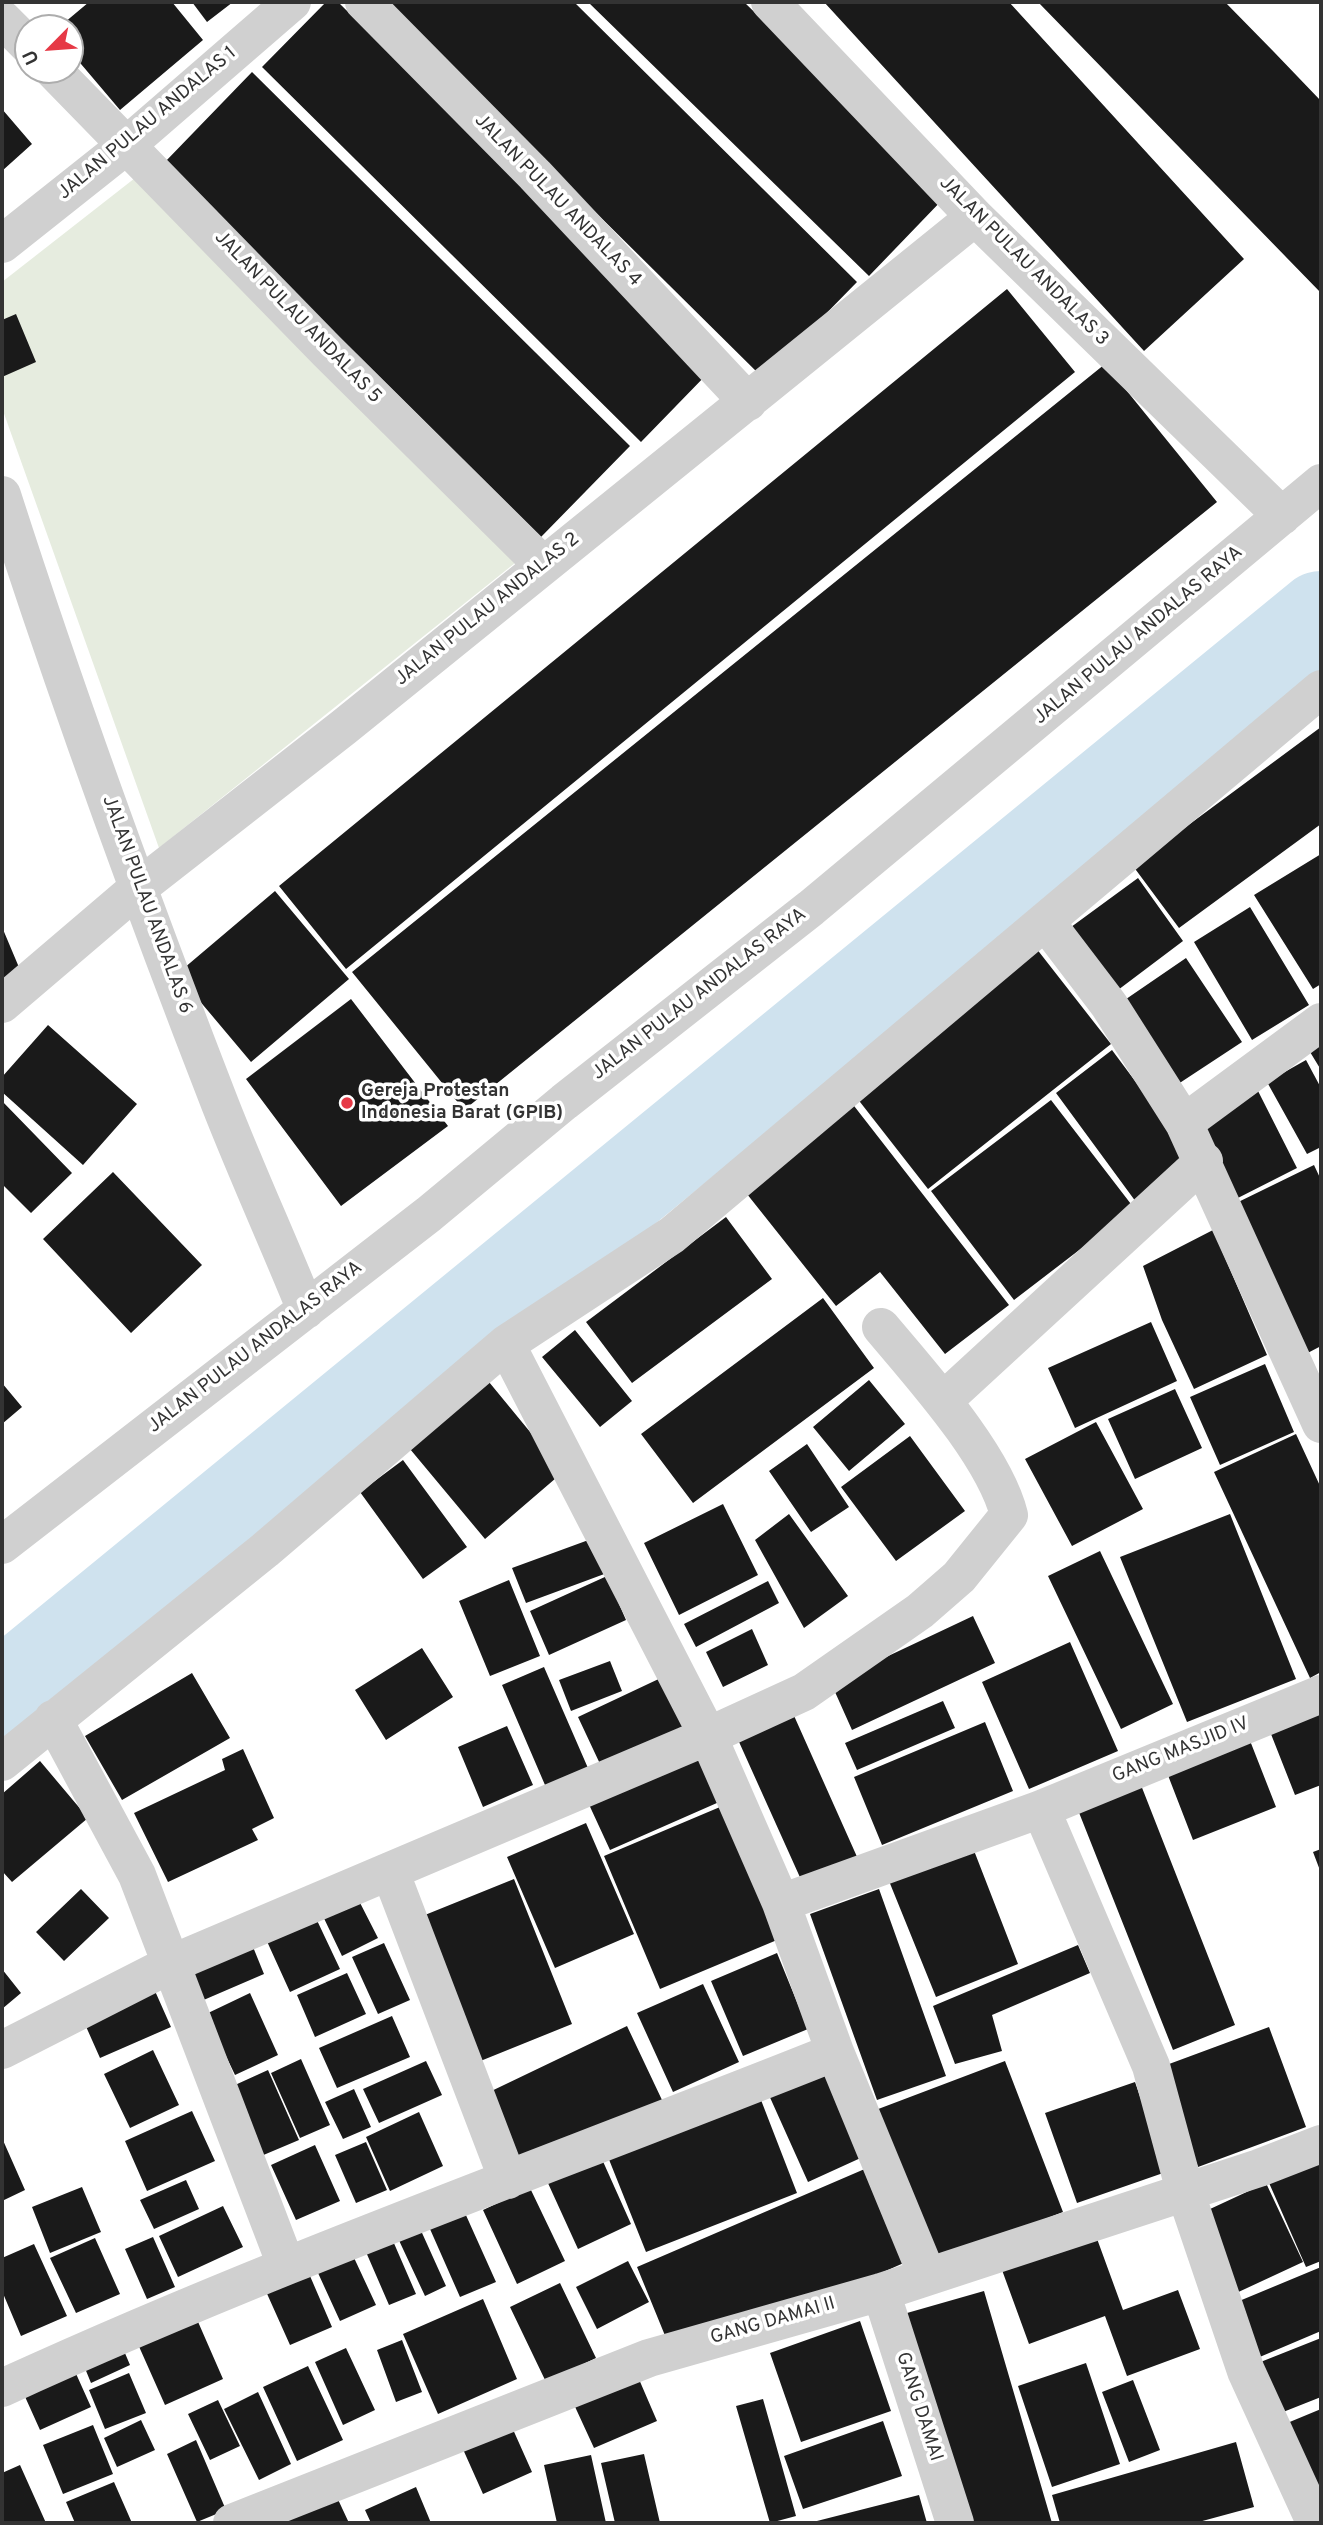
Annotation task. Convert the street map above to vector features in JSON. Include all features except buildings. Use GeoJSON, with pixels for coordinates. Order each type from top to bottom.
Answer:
{"type":"FeatureCollection","features":[{"type":"Feature","properties":{"kind":"street","name":"JALAN PULAU ANDALAS 1"},"geometry":{"type":"LineString","coordinates":[[2,244],[128,144],[292,2]]}},
{"type":"Feature","properties":{"kind":"street","name":"JALAN PULAU ANDALAS 4"},"geometry":{"type":"LineString","coordinates":[[365,2],[534,175],[748,402]]}},
{"type":"Feature","properties":{"kind":"street","name":"JALAN PULAU ANDALAS 3"},"geometry":{"type":"LineString","coordinates":[[770,2],[975,217],[1282,516]]}},
{"type":"Feature","properties":{"kind":"street","name":"JALAN PULAU ANDALAS 5"},"geometry":{"type":"LineString","coordinates":[[67,84],[327,351],[543,565]]}},
{"type":"Feature","properties":{"kind":"street","name":"JALAN PULAU ANDALAS 2"},"geometry":{"type":"LineString","coordinates":[[2,1004],[138,888],[748,402],[975,217]]}},
{"type":"Feature","properties":{"kind":"street","name":"JALAN PULAU ANDALAS RAYA"},"geometry":{"type":"LineString","coordinates":[[2,1545],[306,1310],[811,908],[1321,483]]}},
{"type":"Feature","properties":{"kind":"street","name":"JALAN PULAU ANDALAS 6"},"geometry":{"type":"LineString","coordinates":[[2,495],[43,622],[138,888],[221,1107],[306,1310]]}},
{"type":"Feature","properties":{"kind":"street"},"geometry":{"type":"LineString","coordinates":[[2,1762],[265,1550],[506,1345],[672,1235],[1321,689]]}},
{"type":"Feature","properties":{"kind":"street"},"geometry":{"type":"LineString","coordinates":[[1045,921],[1108,1005],[1184,1122],[1204,1161],[1321,1424]]}},
{"type":"Feature","properties":{"kind":"street"},"geometry":{"type":"LineString","coordinates":[[1184,1122],[1321,1022]]}},
{"type":"Feature","properties":{"kind":"street"},"geometry":{"type":"LineString","coordinates":[[943,1401],[1204,1161]]}},
{"type":"Feature","properties":{"kind":"street"},"geometry":{"type":"LineString","coordinates":[[2,2050],[173,1963],[708,1736],[827,1678],[853,1656],[920,1611],[959,1577],[1009,1515],[1003,1492],[943,1401],[881,1327]]}},
{"type":"Feature","properties":{"kind":"street"},"geometry":{"type":"LineString","coordinates":[[506,1345],[708,1736],[781,1903],[835,2052],[927,2275]]}},
{"type":"Feature","properties":{"kind":"street","name":"GANG MASJID IV"},"geometry":{"type":"LineString","coordinates":[[781,1903],[1041,1809],[1321,1693]]}},
{"type":"Feature","properties":{"kind":"street"},"geometry":{"type":"LineString","coordinates":[[53,1719],[137,1875],[173,1963],[286,2265]]}},
{"type":"Feature","properties":{"kind":"street"},"geometry":{"type":"LineString","coordinates":[[1041,1809],[1151,2066],[1185,2191],[1246,2371],[1315,2521]]}},
{"type":"Feature","properties":{"kind":"street"},"geometry":{"type":"LineString","coordinates":[[390,1871],[508,2180]]}},
{"type":"Feature","properties":{"kind":"street"},"geometry":{"type":"LineString","coordinates":[[2,2388],[286,2265],[835,2052]]}},
{"type":"Feature","properties":{"kind":"street","name":"GANG DAMAI II"},"geometry":{"type":"LineString","coordinates":[[232,2523],[649,2358],[881,2292],[1321,2144]]}},
{"type":"Feature","properties":{"kind":"street","name":"GANG DAMAI"},"geometry":{"type":"LineString","coordinates":[[881,2292],[956,2523]]}},
{"type":"Feature","properties":{"kind":"shaded area"},"geometry":{"type":"Polygon","coordinates":[[[135,178],[515,563],[159,848],[2,408],[2,282],[135,178]]]}},
{"type":"Feature","properties":{"kind":"waterway"},"geometry":{"type":"LineString","coordinates":[[2,1698],[1321,618]]}},
{"type":"Feature","properties":{"kind":"place","name":"Gereja Protestan Indonesia Barat (GPIB)"},"geometry":{"type":"Point","coordinates":[347,1103]}}]}
